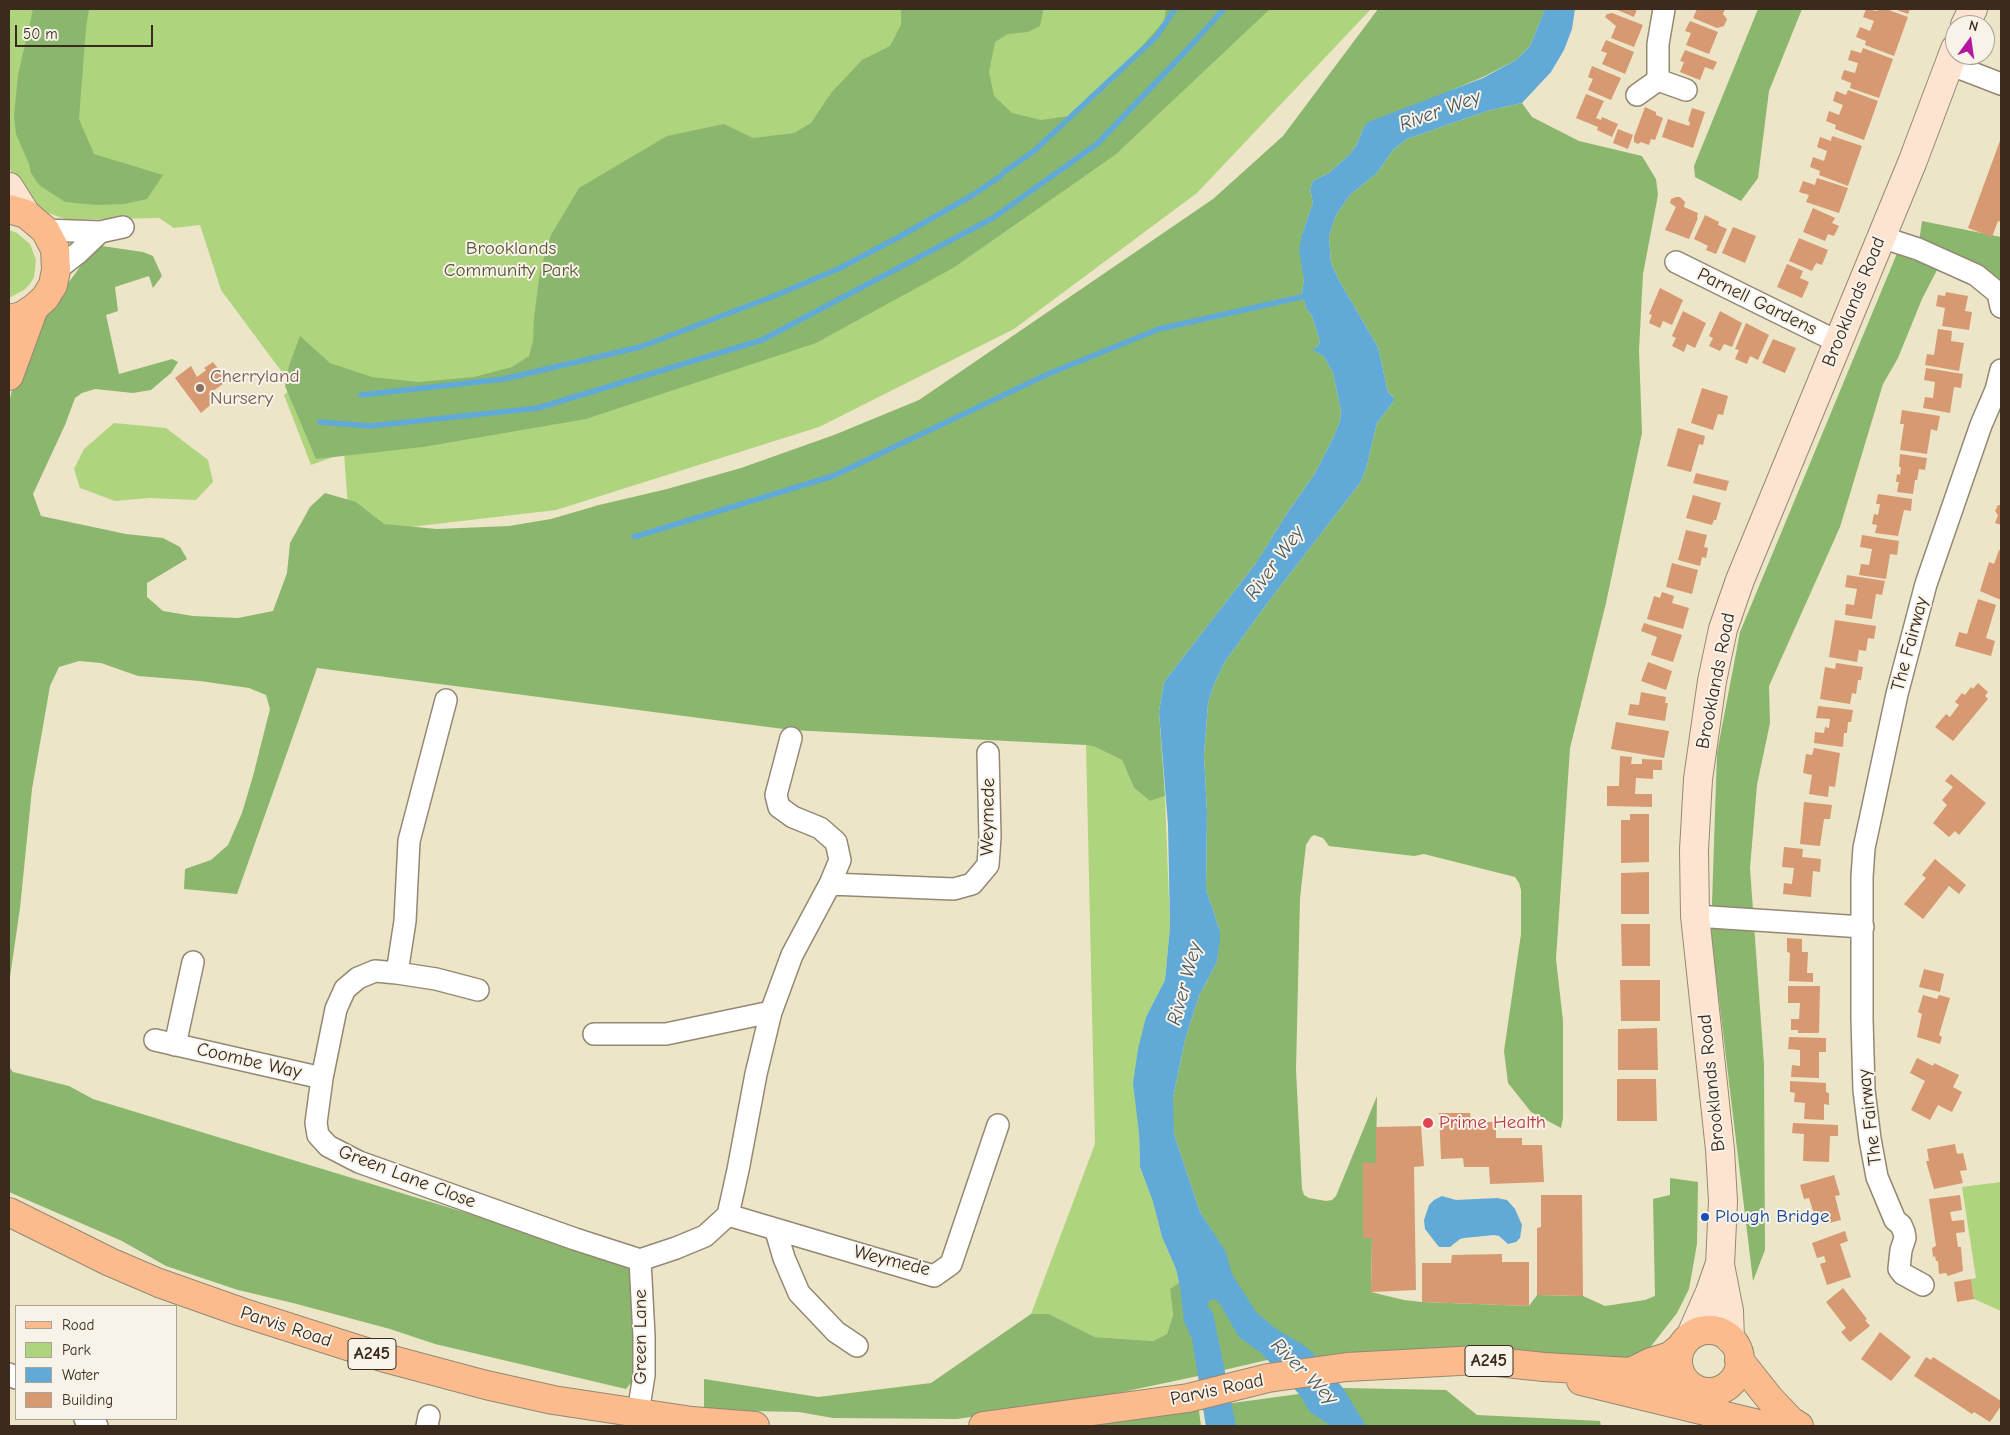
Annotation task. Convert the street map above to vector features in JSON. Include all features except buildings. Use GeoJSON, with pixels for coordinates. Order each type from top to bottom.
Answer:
{"type":"FeatureCollection","features":[{"type":"Feature","properties":{"kind":"main road","name":"Brooklands Road"},"geometry":{"type":"LineString","coordinates":[[1720,1265],[1723,1201],[1720,1150],[1696,916],[1694,850],[1698,779],[1712,681],[1724,629],[1740,580],[1912,163],[1949,65]]}},
{"type":"Feature","properties":{"kind":"main road"},"geometry":{"type":"LineString","coordinates":[[9,187],[27,218],[55,249],[56,270],[53,285],[45,298],[22,316],[9,319]]}},
{"type":"Feature","properties":{"kind":"main road"},"geometry":{"type":"LineString","coordinates":[[9,376],[34,308]]}},
{"type":"Feature","properties":{"kind":"main road","name":"Parvis Road"},"geometry":{"type":"LineString","coordinates":[[9,1212],[150,1280],[285,1327],[385,1358],[486,1385],[553,1400],[638,1413],[692,1424],[755,1426]]}},
{"type":"Feature","properties":{"kind":"main road"},"geometry":{"type":"LineString","coordinates":[[1720,1265],[1738,1369],[1729,1384],[1702,1389],[1683,1379],[1678,1369],[1678,1358],[1710,1292],[1720,1265]]}},
{"type":"Feature","properties":{"kind":"main road"},"geometry":{"type":"LineString","coordinates":[[1686,1341],[1707,1330],[1723,1334],[1785,1424]]}},
{"type":"Feature","properties":{"kind":"main road","name":"Parvis Road"},"geometry":{"type":"LineString","coordinates":[[1631,1372],[1651,1362],[1670,1356],[1686,1341]]}},
{"type":"Feature","properties":{"kind":"main road","name":"Parvis Road"},"geometry":{"type":"LineString","coordinates":[[983,1426],[1178,1399],[1268,1378],[1347,1367],[1478,1360],[1544,1367],[1631,1372],[1643,1379],[1702,1389]]}},
{"type":"Feature","properties":{"kind":"main road","name":"A245"},"geometry":{"type":"LineString","coordinates":[[1501,1362],[1785,1424]]}},
{"type":"Feature","properties":{"kind":"main road","name":"A245"},"geometry":{"type":"LineString","coordinates":[[1702,1389],[1785,1424]]}},
{"type":"Feature","properties":{"kind":"street"},"geometry":{"type":"LineString","coordinates":[[1658,80],[1658,44],[1664,9]]}},
{"type":"Feature","properties":{"kind":"street"},"geometry":{"type":"LineString","coordinates":[[1967,65],[2001,84]]}},
{"type":"Feature","properties":{"kind":"street"},"geometry":{"type":"LineString","coordinates":[[1658,80],[1686,90]]}},
{"type":"Feature","properties":{"kind":"street"},"geometry":{"type":"LineString","coordinates":[[1637,95],[1658,80]]}},
{"type":"Feature","properties":{"kind":"street"},"geometry":{"type":"LineString","coordinates":[[27,218],[100,232],[123,227]]}},
{"type":"Feature","properties":{"kind":"street"},"geometry":{"type":"LineString","coordinates":[[56,270],[78,253],[100,232]]}},
{"type":"Feature","properties":{"kind":"street"},"geometry":{"type":"LineString","coordinates":[[1881,237],[1918,249],[1976,275],[1998,293],[2001,307]]}},
{"type":"Feature","properties":{"kind":"street","name":"Parnell Gardens"},"geometry":{"type":"LineString","coordinates":[[1676,262],[1838,342]]}},
{"type":"Feature","properties":{"kind":"street","name":"The Fairway"},"geometry":{"type":"LineString","coordinates":[[1923,1284],[1902,1274],[1899,1269],[1900,1250],[1905,1238],[1904,1232],[1895,1220],[1877,1177],[1870,1139],[1864,1090],[1862,1019],[1862,877],[1864,848],[1897,694],[1926,584],[1981,425],[1996,390],[2001,370]]}},
{"type":"Feature","properties":{"kind":"street"},"geometry":{"type":"LineString","coordinates":[[397,973],[405,921],[409,841],[446,700]]}},
{"type":"Feature","properties":{"kind":"street"},"geometry":{"type":"LineString","coordinates":[[640,1260],[705,1236],[728,1215],[756,1074],[771,1012],[792,955],[830,884],[840,860],[836,842],[820,828],[793,817],[779,807],[776,794],[791,738]]}},
{"type":"Feature","properties":{"kind":"street","name":"Weymede"},"geometry":{"type":"LineString","coordinates":[[830,884],[954,889],[972,884],[988,864],[990,838],[988,753]]}},
{"type":"Feature","properties":{"kind":"street"},"geometry":{"type":"LineString","coordinates":[[1696,916],[1863,927]]}},
{"type":"Feature","properties":{"kind":"street","name":"Coombe Way"},"geometry":{"type":"LineString","coordinates":[[175,1044],[193,962]]}},
{"type":"Feature","properties":{"kind":"street","name":"Green Lane Close"},"geometry":{"type":"LineString","coordinates":[[478,990],[436,979],[376,972],[358,978],[345,989],[336,1009],[322,1078],[316,1122],[318,1135],[328,1146],[372,1166],[567,1236],[640,1260]]}},
{"type":"Feature","properties":{"kind":"street"},"geometry":{"type":"LineString","coordinates":[[594,1034],[666,1034],[771,1012]]}},
{"type":"Feature","properties":{"kind":"street","name":"Coombe Way"},"geometry":{"type":"LineString","coordinates":[[155,1040],[322,1078]]}},
{"type":"Feature","properties":{"kind":"street","name":"Weymede"},"geometry":{"type":"LineString","coordinates":[[728,1215],[776,1231],[934,1276],[951,1264],[998,1125]]}},
{"type":"Feature","properties":{"kind":"street"},"geometry":{"type":"LineString","coordinates":[[776,1231],[784,1258],[799,1293],[836,1332],[857,1346]]}},
{"type":"Feature","properties":{"kind":"street","name":"Green Lane"},"geometry":{"type":"LineString","coordinates":[[638,1413],[644,1376],[640,1260]]}},
{"type":"Feature","properties":{"kind":"green space","name":"Brooklands Community Park"},"geometry":{"type":"Polygon","coordinates":[[[9,9],[1371,9],[1197,193],[1014,329],[819,427],[556,510],[350,534],[344,453],[311,465],[284,395],[293,387],[221,290],[200,225],[174,228],[159,218],[68,220],[45,212],[32,200],[13,176],[9,167],[9,9]]]}},
{"type":"Feature","properties":{"kind":"green space"},"geometry":{"type":"Polygon","coordinates":[[[33,9],[89,9],[79,119],[94,154],[163,175],[147,199],[124,204],[97,205],[65,202],[39,185],[31,173],[16,134],[14,116],[18,75],[33,9]]]}},
{"type":"Feature","properties":{"kind":"green space"},"geometry":{"type":"Polygon","coordinates":[[[901,9],[1041,9],[1043,11],[1040,26],[1028,32],[1008,34],[995,42],[989,72],[994,96],[1012,113],[1041,120],[1069,116],[1110,83],[1164,21],[1166,9],[1270,9],[1115,155],[953,268],[816,343],[586,419],[423,447],[316,459],[285,386],[289,366],[300,336],[330,363],[372,377],[418,382],[474,377],[512,367],[529,356],[533,341],[540,271],[551,235],[579,188],[667,136],[724,124],[753,138],[794,133],[811,123],[831,93],[862,60],[890,46],[901,25],[901,9]]]}},
{"type":"Feature","properties":{"kind":"green space"},"geometry":{"type":"Polygon","coordinates":[[[1378,9],[1545,9],[1530,46],[1516,60],[1483,77],[1364,127],[1356,146],[1349,155],[1329,173],[1313,181],[1310,189],[1313,203],[1302,234],[1304,280],[1302,292],[1306,308],[1312,316],[1320,342],[1313,349],[1324,357],[1333,373],[1341,411],[1340,421],[1314,475],[1287,513],[1256,563],[1164,682],[1159,712],[1165,796],[1150,801],[1134,788],[1122,760],[1095,747],[1086,745],[791,730],[317,668],[237,894],[184,889],[185,869],[211,860],[228,845],[242,813],[270,709],[266,695],[249,688],[200,681],[138,676],[101,663],[79,661],[59,667],[50,686],[32,789],[20,908],[9,984],[9,403],[13,385],[42,316],[90,252],[102,246],[143,252],[153,256],[162,276],[153,288],[149,276],[115,287],[118,311],[106,315],[119,374],[172,359],[178,362],[171,373],[151,390],[133,393],[95,389],[82,393],[75,398],[65,425],[33,494],[41,516],[126,534],[163,538],[180,547],[187,559],[147,583],[147,597],[163,611],[193,616],[238,618],[273,611],[287,573],[290,543],[310,507],[325,493],[356,502],[384,524],[437,529],[509,526],[551,519],[741,468],[834,435],[919,400],[1213,199],[1283,136],[1378,9]]]}},
{"type":"Feature","properties":{"kind":"green space"},"geometry":{"type":"Polygon","coordinates":[[[1758,9],[1802,9],[1769,91],[1758,178],[1741,201],[1695,177],[1694,166],[1758,9]]]}},
{"type":"Feature","properties":{"kind":"green space"},"geometry":{"type":"Polygon","coordinates":[[[1522,103],[1532,117],[1579,141],[1642,156],[1656,179],[1658,195],[1643,274],[1639,350],[1642,433],[1606,603],[1570,748],[1556,959],[1563,1021],[1563,1118],[1561,1128],[1531,1112],[1508,1083],[1504,1051],[1521,934],[1521,890],[1515,877],[1424,854],[1414,856],[1329,846],[1323,838],[1314,835],[1306,845],[1300,898],[1296,1070],[1302,1189],[1304,1195],[1309,1198],[1326,1201],[1332,1200],[1336,1196],[1377,1096],[1376,1163],[1363,1163],[1363,1238],[1372,1238],[1371,1292],[1404,1300],[1422,1302],[1529,1306],[1537,1295],[1583,1296],[1605,1306],[1645,1300],[1655,1296],[1653,1199],[1670,1195],[1670,1178],[1698,1182],[1697,1244],[1689,1289],[1677,1313],[1631,1372],[1267,1360],[1080,1401],[957,1419],[833,1418],[799,1412],[704,1410],[704,1379],[818,1397],[931,1383],[1031,1314],[1049,1314],[1095,1337],[1153,1341],[1167,1334],[1173,1315],[1170,1289],[1225,1252],[1200,1212],[1174,1134],[1172,1122],[1173,1098],[1185,1040],[1199,996],[1217,962],[1220,931],[1206,889],[1207,812],[1204,755],[1208,704],[1213,687],[1224,663],[1360,483],[1366,469],[1377,423],[1394,401],[1394,398],[1388,392],[1378,347],[1331,263],[1329,236],[1336,215],[1350,195],[1377,173],[1393,150],[1407,139],[1487,111],[1522,103]]]}},
{"type":"Feature","properties":{"kind":"green space"},"geometry":{"type":"Polygon","coordinates":[[[1922,221],[2001,237],[2001,290],[1918,249],[1922,221]]]}},
{"type":"Feature","properties":{"kind":"green space"},"geometry":{"type":"Polygon","coordinates":[[[9,230],[17,233],[30,244],[36,260],[34,277],[30,284],[24,290],[9,298],[9,230]]]}},
{"type":"Feature","properties":{"kind":"green space"},"geometry":{"type":"Polygon","coordinates":[[[1898,251],[1914,255],[1937,270],[1922,299],[1898,358],[1883,384],[1840,527],[1769,686],[1770,723],[1757,785],[1750,868],[1764,1064],[1765,1250],[1753,1281],[1711,933],[1717,753],[1740,632],[1898,251]]]}},
{"type":"Feature","properties":{"kind":"green space"},"geometry":{"type":"Polygon","coordinates":[[[114,423],[166,428],[208,460],[213,482],[196,500],[149,498],[115,501],[80,488],[74,469],[84,449],[114,423]]]}},
{"type":"Feature","properties":{"kind":"green space"},"geometry":{"type":"Polygon","coordinates":[[[1086,745],[1095,747],[1122,760],[1134,788],[1150,801],[1165,796],[1170,927],[1165,980],[1146,1017],[1139,1133],[1140,1167],[1153,1202],[1162,1237],[1176,1269],[1180,1287],[1170,1289],[1173,1315],[1167,1334],[1154,1341],[1095,1337],[1049,1314],[1031,1314],[1095,1144],[1086,745]]]}},
{"type":"Feature","properties":{"kind":"green space"},"geometry":{"type":"Polygon","coordinates":[[[9,1067],[13,1072],[69,1086],[93,1099],[634,1264],[637,1375],[626,1389],[435,1344],[390,1329],[238,1290],[166,1266],[122,1241],[9,1192],[9,1067]]]}},
{"type":"Feature","properties":{"kind":"green space"},"geometry":{"type":"Polygon","coordinates":[[[2001,1182],[2001,1311],[1974,1299],[1971,1279],[1976,1278],[1962,1187],[2001,1182]]]}},
{"type":"Feature","properties":{"kind":"green space"},"geometry":{"type":"Polygon","coordinates":[[[1343,1388],[1446,1390],[1477,1415],[1600,1421],[1601,1426],[1206,1426],[1203,1407],[1343,1388]]]}},
{"type":"Feature","properties":{"kind":"green space"},"geometry":{"type":"Polygon","coordinates":[[[1191,1407],[1199,1411],[1201,1426],[1072,1426],[1191,1407]]]}},
{"type":"Feature","properties":{"kind":"water","name":"River Wey"},"geometry":{"type":"Polygon","coordinates":[[[1545,9],[1575,9],[1572,29],[1564,50],[1551,72],[1522,103],[1487,111],[1407,139],[1393,150],[1377,173],[1350,195],[1336,215],[1329,236],[1331,263],[1378,347],[1388,392],[1394,398],[1394,401],[1377,423],[1366,469],[1360,483],[1224,663],[1213,687],[1208,704],[1204,755],[1207,812],[1206,889],[1220,931],[1220,939],[1217,962],[1199,996],[1185,1040],[1173,1098],[1174,1134],[1200,1212],[1226,1252],[1232,1274],[1256,1312],[1276,1329],[1312,1352],[1343,1388],[1366,1426],[1331,1426],[1310,1412],[1299,1394],[1261,1353],[1239,1337],[1218,1301],[1213,1299],[1209,1301],[1208,1307],[1213,1313],[1236,1426],[1206,1426],[1192,1339],[1184,1321],[1176,1269],[1162,1237],[1153,1202],[1140,1167],[1139,1133],[1133,1083],[1138,1049],[1146,1017],[1165,980],[1170,927],[1168,825],[1159,712],[1164,682],[1256,563],[1287,513],[1314,475],[1340,421],[1341,411],[1333,373],[1324,357],[1312,349],[1317,347],[1320,342],[1312,316],[1306,308],[1302,292],[1304,280],[1299,250],[1302,234],[1313,203],[1310,189],[1313,181],[1329,173],[1349,155],[1356,146],[1368,122],[1483,78],[1516,60],[1530,46],[1545,9]]]}},
{"type":"Feature","properties":{"kind":"water"},"geometry":{"type":"Polygon","coordinates":[[[1442,1196],[1456,1200],[1497,1198],[1507,1200],[1515,1209],[1522,1225],[1520,1238],[1516,1242],[1508,1244],[1499,1236],[1494,1235],[1464,1238],[1450,1247],[1439,1247],[1425,1229],[1424,1220],[1429,1205],[1442,1196]]]}},
{"type":"Feature","properties":{"kind":"waterway"},"geometry":{"type":"LineString","coordinates":[[1004,172],[1034,151],[1156,37],[1175,9]]}},
{"type":"Feature","properties":{"kind":"waterway"},"geometry":{"type":"LineString","coordinates":[[320,422],[370,426],[538,408],[762,340],[993,218],[1097,144],[1224,9]]}},
{"type":"Feature","properties":{"kind":"waterway"},"geometry":{"type":"LineString","coordinates":[[361,395],[504,379],[640,347],[774,296],[838,269],[971,196],[1001,176]]}},
{"type":"Feature","properties":{"kind":"waterway"},"geometry":{"type":"LineString","coordinates":[[634,537],[833,476],[1048,374],[1159,329],[1310,295]]}},
{"type":"Feature","properties":{"kind":"place","name":"Cherryland Nursery"},"geometry":{"type":"Point","coordinates":[200,388]}},
{"type":"Feature","properties":{"kind":"place","name":"Prime Health"},"geometry":{"type":"Point","coordinates":[1428,1123]}},
{"type":"Feature","properties":{"kind":"place","name":"Plough Bridge"},"geometry":{"type":"Point","coordinates":[1705,1217]}}]}
